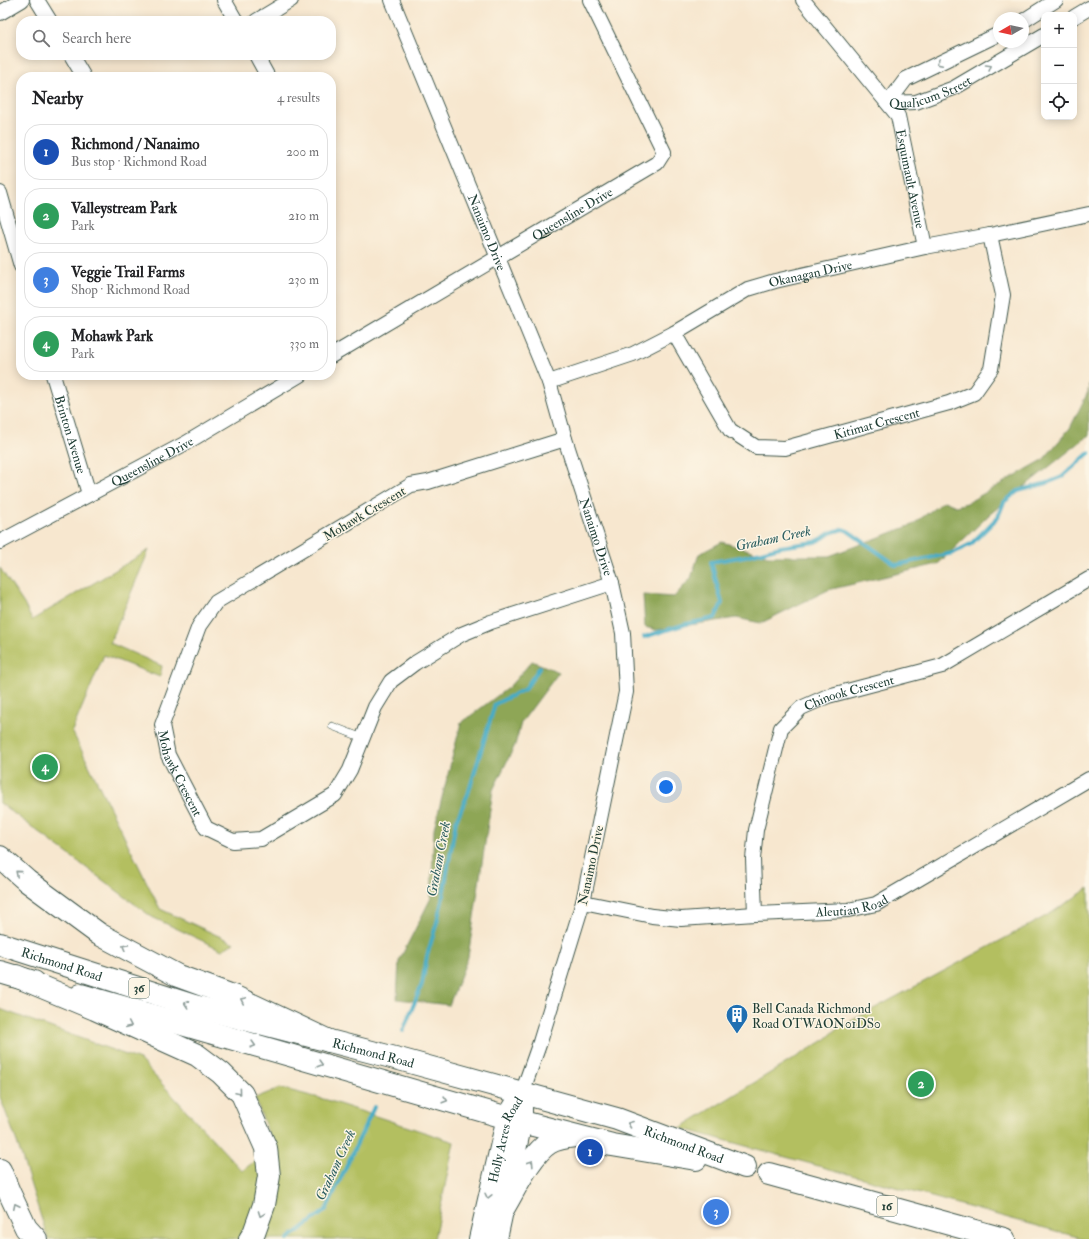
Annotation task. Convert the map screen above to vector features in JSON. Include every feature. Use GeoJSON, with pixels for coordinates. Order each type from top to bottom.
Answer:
{"type":"FeatureCollection","features":[{"type":"Feature","properties":{"kind":"main road"},"geometry":{"type":"LineString","coordinates":[[0,857],[27,880],[99,934],[178,976],[233,996],[329,1041]]}},
{"type":"Feature","properties":{"kind":"main road","name":"Richmond Road"},"geometry":{"type":"LineString","coordinates":[[0,944],[194,1006],[617,1119],[745,1167],[1004,1239]]}},
{"type":"Feature","properties":{"kind":"main road"},"geometry":{"type":"LineString","coordinates":[[8,974],[95,1009],[197,1056],[221,1073],[242,1094],[266,1148],[269,1176],[264,1205],[254,1233],[250,1239]]}},
{"type":"Feature","properties":{"kind":"main road","name":"Richmond Road"},"geometry":{"type":"LineString","coordinates":[[8,974],[514,1120],[575,1136],[612,1145],[745,1167]]}},
{"type":"Feature","properties":{"kind":"main road","name":"Holly Acres Road"},"geometry":{"type":"LineString","coordinates":[[479,1239],[522,1093]]}},
{"type":"Feature","properties":{"kind":"main road","name":"Holly Acres Road"},"geometry":{"type":"LineString","coordinates":[[497,1239],[503,1209],[514,1120]]}},
{"type":"Feature","properties":{"kind":"main road"},"geometry":{"type":"LineString","coordinates":[[503,1209],[529,1165],[543,1148],[556,1140],[575,1136]]}},
{"type":"Feature","properties":{"kind":"main road"},"geometry":{"type":"LineString","coordinates":[[0,1170],[26,1228],[36,1239]]}},
{"type":"Feature","properties":{"kind":"street"},"geometry":{"type":"LineString","coordinates":[[0,13],[22,0]]}},
{"type":"Feature","properties":{"kind":"street"},"geometry":{"type":"LineString","coordinates":[[37,0],[47,16]]}},
{"type":"Feature","properties":{"kind":"street"},"geometry":{"type":"LineString","coordinates":[[224,0],[233,16]]}},
{"type":"Feature","properties":{"kind":"street"},"geometry":{"type":"LineString","coordinates":[[264,16],[291,0]]}},
{"type":"Feature","properties":{"kind":"street","name":"Nanaimo Drive"},"geometry":{"type":"LineString","coordinates":[[392,0],[549,382],[565,439],[612,583],[623,633],[626,692],[583,902],[540,1042],[522,1093]]}},
{"type":"Feature","properties":{"kind":"street","name":"Queensline Drive"},"geometry":{"type":"LineString","coordinates":[[336,353],[657,163],[664,152],[590,0]]}},
{"type":"Feature","properties":{"kind":"street","name":"Esquimault Avenue"},"geometry":{"type":"LineString","coordinates":[[803,0],[898,116],[925,247]]}},
{"type":"Feature","properties":{"kind":"street"},"geometry":{"type":"LineString","coordinates":[[1029,17],[1056,0]]}},
{"type":"Feature","properties":{"kind":"street"},"geometry":{"type":"LineString","coordinates":[[1077,15],[1089,8]]}},
{"type":"Feature","properties":{"kind":"street","name":"Qualicum Street"},"geometry":{"type":"LineString","coordinates":[[888,103],[906,79],[993,37]]}},
{"type":"Feature","properties":{"kind":"street","name":"Qualicum Street"},"geometry":{"type":"LineString","coordinates":[[888,103],[916,102],[954,88],[1041,37]]}},
{"type":"Feature","properties":{"kind":"street"},"geometry":{"type":"LineString","coordinates":[[73,60],[81,72]]}},
{"type":"Feature","properties":{"kind":"street"},"geometry":{"type":"LineString","coordinates":[[259,60],[265,72]]}},
{"type":"Feature","properties":{"kind":"street"},"geometry":{"type":"LineString","coordinates":[[0,193],[16,249]]}},
{"type":"Feature","properties":{"kind":"street","name":"Okanagan Drive"},"geometry":{"type":"LineString","coordinates":[[549,382],[633,354],[674,333],[748,289],[775,281],[925,247],[990,236],[1089,214]]}},
{"type":"Feature","properties":{"kind":"street","name":"Kitimat Crescent"},"geometry":{"type":"LineString","coordinates":[[674,333],[730,430],[756,447],[785,448],[948,403],[974,393],[991,369],[1003,295],[990,236]]}},
{"type":"Feature","properties":{"kind":"street","name":"Brinton Avenue"},"geometry":{"type":"LineString","coordinates":[[55,380],[89,494]]}},
{"type":"Feature","properties":{"kind":"street","name":"Queensline Drive"},"geometry":{"type":"LineString","coordinates":[[0,542],[186,443],[292,380]]}},
{"type":"Feature","properties":{"kind":"street","name":"Mohawk Crescent"},"geometry":{"type":"LineString","coordinates":[[565,439],[428,482],[411,485],[216,602],[199,626],[162,725],[168,755],[206,828],[233,841],[261,839],[335,795],[350,770],[375,707],[391,681],[415,662],[462,634],[491,622],[612,583]]}},
{"type":"Feature","properties":{"kind":"street","name":"Chinook Crescent"},"geometry":{"type":"LineString","coordinates":[[755,914],[752,859],[756,830],[781,728],[801,708],[828,696],[942,666],[1089,579]]}},
{"type":"Feature","properties":{"kind":"street","name":"Aleutian Road"},"geometry":{"type":"LineString","coordinates":[[583,902],[652,916],[681,919],[848,910],[876,904],[1089,779]]}},
{"type":"Feature","properties":{"kind":"lane"},"geometry":{"type":"LineString","coordinates":[[332,726],[363,738]]}},
{"type":"Feature","properties":{"kind":"green space"},"geometry":{"type":"Polygon","coordinates":[[[1089,384],[1089,435],[990,514],[938,564],[828,590],[761,623],[736,618],[656,630],[645,627],[643,595],[674,597],[691,578],[699,554],[722,542],[768,556],[829,556],[912,525],[944,501],[956,506],[967,503],[1043,460],[1070,428],[1088,392],[1089,384]]]}},
{"type":"Feature","properties":{"kind":"green space"},"geometry":{"type":"Polygon","coordinates":[[[149,550],[110,643],[162,666],[160,677],[104,655],[72,731],[160,909],[234,943],[222,950],[152,917],[0,803],[0,568],[24,604],[32,620],[149,550]]]}},
{"type":"Feature","properties":{"kind":"green space"},"geometry":{"type":"Polygon","coordinates":[[[532,661],[559,672],[521,723],[515,745],[493,790],[468,957],[449,1005],[397,999],[399,961],[431,898],[434,829],[461,723],[509,687],[532,661]]]}},
{"type":"Feature","properties":{"kind":"green space"},"geometry":{"type":"Polygon","coordinates":[[[1089,888],[1089,1239],[680,1128],[826,1039],[838,1028],[1048,915],[1089,888]]]}},
{"type":"Feature","properties":{"kind":"green space"},"geometry":{"type":"Polygon","coordinates":[[[0,1009],[140,1060],[242,1171],[273,1146],[255,1098],[280,1088],[327,1100],[454,1142],[434,1239],[48,1239],[17,1142],[0,1097],[0,1009]]]}},
{"type":"Feature","properties":{"kind":"waterway","name":"Graham Creek"},"geometry":{"type":"LineString","coordinates":[[644,637],[686,624],[715,618],[722,603],[711,562],[746,556],[780,547],[815,542],[830,533],[843,529],[896,565],[953,553],[971,544],[998,517],[1004,502],[1018,491],[1062,477],[1089,453]]}},
{"type":"Feature","properties":{"kind":"waterway","name":"Graham Creek"},"geometry":{"type":"LineString","coordinates":[[403,1031],[422,984],[427,956],[442,901],[456,821],[468,794],[495,704],[525,689],[540,667]]}},
{"type":"Feature","properties":{"kind":"waterway","name":"Graham Creek"},"geometry":{"type":"LineString","coordinates":[[288,1239],[326,1210],[374,1107]]}},
{"type":"Feature","properties":{"kind":"place","name":"Mohawk Park"},"geometry":{"type":"Point","coordinates":[45,767]}},
{"type":"Feature","properties":{"kind":"place","name":"Bell Canada Richmond Road OTWAON01DS0"},"geometry":{"type":"Point","coordinates":[737,1034]}},
{"type":"Feature","properties":{"kind":"place","name":"Valleystream Park"},"geometry":{"type":"Point","coordinates":[921,1084]}},
{"type":"Feature","properties":{"kind":"place","name":"Richmond / Nanaimo"},"geometry":{"type":"Point","coordinates":[590,1152]}},
{"type":"Feature","properties":{"kind":"place","name":"Veggie Trail Farms"},"geometry":{"type":"Point","coordinates":[716,1212]}}]}
